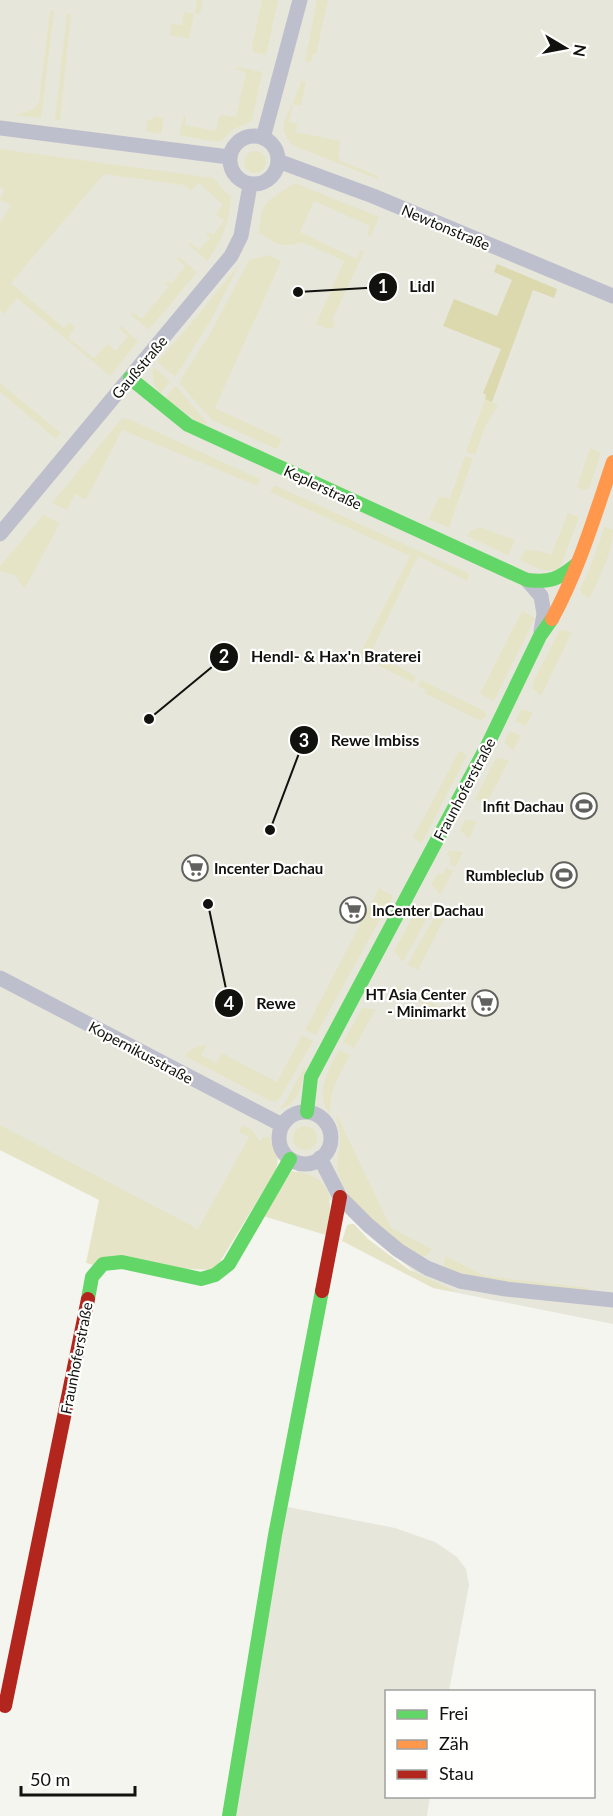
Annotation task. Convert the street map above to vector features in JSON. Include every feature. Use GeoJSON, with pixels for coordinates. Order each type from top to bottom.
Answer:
{"type":"FeatureCollection","features":[{"type":"Feature","properties":{"kind":"street"},"geometry":{"type":"LineString","coordinates":[[263,138],[300,0]]}},
{"type":"Feature","properties":{"kind":"street"},"geometry":{"type":"LineString","coordinates":[[0,128],[229,157]]}},
{"type":"Feature","properties":{"kind":"street"},"geometry":{"type":"LineString","coordinates":[[248,136],[263,138],[274,147],[278,161],[277,168],[270,179],[257,185],[250,185],[242,182],[232,172],[229,157],[235,144],[241,139],[248,136]]}},
{"type":"Feature","properties":{"kind":"street","name":"Newtonstraße"},"geometry":{"type":"LineString","coordinates":[[278,161],[373,196],[613,296]]}},
{"type":"Feature","properties":{"kind":"street","name":"Gaußstraße"},"geometry":{"type":"LineString","coordinates":[[0,534],[231,256],[241,237],[250,185]]}},
{"type":"Feature","properties":{"kind":"street","name":"Keplerstraße"},"geometry":{"type":"LineString","coordinates":[[130,378],[188,425],[526,580],[551,582],[562,577],[578,563]]}},
{"type":"Feature","properties":{"kind":"street","name":"Fraunhoferstraße"},"geometry":{"type":"LineString","coordinates":[[307,1112],[311,1077],[488,744],[540,636],[562,598],[578,563],[613,462]]}},
{"type":"Feature","properties":{"kind":"street"},"geometry":{"type":"LineString","coordinates":[[526,580],[540,596],[544,614],[540,636]]}},
{"type":"Feature","properties":{"kind":"street","name":"Kopernikusstraße"},"geometry":{"type":"LineString","coordinates":[[0,978],[282,1125]]}},
{"type":"Feature","properties":{"kind":"street"},"geometry":{"type":"LineString","coordinates":[[307,1112],[314,1113],[325,1121],[330,1134],[328,1148],[320,1158],[305,1163],[290,1159],[282,1149],[279,1137],[286,1119],[307,1112]]}},
{"type":"Feature","properties":{"kind":"street"},"geometry":{"type":"LineString","coordinates":[[320,1158],[340,1197],[398,1250],[427,1268],[460,1281],[506,1289],[613,1300]]}},
{"type":"Feature","properties":{"kind":"street","name":"Fraunhoferstraße"},"geometry":{"type":"LineString","coordinates":[[5,1706],[92,1276],[103,1264],[122,1262],[201,1279],[224,1270],[290,1159]]}},
{"type":"Feature","properties":{"kind":"street"},"geometry":{"type":"LineString","coordinates":[[229,1816],[275,1535],[340,1197]]}},
{"type":"Feature","properties":{"kind":"shaded area"},"geometry":{"type":"Polygon","coordinates":[[[0,0],[613,0],[613,1324],[433,1288],[259,1139],[199,1249],[0,1150],[0,0]]]}},
{"type":"Feature","properties":{"kind":"shaded area"},"geometry":{"type":"Polygon","coordinates":[[[197,0],[203,0],[200,14],[195,14],[197,0]]]}},
{"type":"Feature","properties":{"kind":"shaded area"},"geometry":{"type":"Polygon","coordinates":[[[262,0],[278,0],[266,55],[253,52],[252,47],[262,0]]]}},
{"type":"Feature","properties":{"kind":"shaded area"},"geometry":{"type":"Polygon","coordinates":[[[317,0],[328,0],[316,54],[313,54],[311,62],[305,61],[317,0]]]}},
{"type":"Feature","properties":{"kind":"shaded area"},"geometry":{"type":"Polygon","coordinates":[[[50,11],[54,11],[41,118],[16,115],[32,109],[39,102],[50,11]]]}},
{"type":"Feature","properties":{"kind":"shaded area"},"geometry":{"type":"Polygon","coordinates":[[[184,12],[195,14],[189,39],[170,35],[171,24],[182,25],[184,12]]]}},
{"type":"Feature","properties":{"kind":"shaded area"},"geometry":{"type":"Polygon","coordinates":[[[67,14],[71,14],[60,120],[55,120],[67,14]]]}},
{"type":"Feature","properties":{"kind":"shaded area"},"geometry":{"type":"Polygon","coordinates":[[[239,67],[262,72],[252,120],[234,129],[218,142],[179,135],[184,115],[186,115],[185,125],[216,131],[219,117],[223,115],[236,117],[246,72],[235,69],[239,67]]]}},
{"type":"Feature","properties":{"kind":"shaded area"},"geometry":{"type":"Polygon","coordinates":[[[301,81],[306,82],[301,106],[293,104],[289,122],[297,124],[296,132],[340,141],[338,156],[341,161],[378,176],[377,179],[292,145],[287,139],[284,123],[301,81]]]}},
{"type":"Feature","properties":{"kind":"shaded area"},"geometry":{"type":"Polygon","coordinates":[[[155,116],[164,118],[161,134],[146,131],[147,120],[155,116]]]}},
{"type":"Feature","properties":{"kind":"shaded area"},"geometry":{"type":"Polygon","coordinates":[[[0,149],[214,178],[231,196],[224,231],[207,261],[189,245],[191,243],[199,250],[210,238],[206,234],[208,232],[213,235],[224,221],[216,214],[223,205],[199,183],[191,191],[184,185],[104,174],[11,283],[64,328],[69,322],[75,328],[68,338],[94,358],[107,344],[116,351],[128,336],[119,329],[121,326],[138,341],[110,376],[17,298],[4,314],[0,311],[0,223],[10,205],[0,200],[4,190],[0,187],[0,149]]]}},
{"type":"Feature","properties":{"kind":"shaded area"},"geometry":{"type":"Polygon","coordinates":[[[255,151],[263,154],[266,162],[263,170],[255,173],[247,170],[244,162],[247,154],[255,151]]]}},
{"type":"Feature","properties":{"kind":"shaded area"},"geometry":{"type":"Polygon","coordinates":[[[295,183],[379,217],[369,236],[367,235],[370,226],[314,201],[300,232],[357,259],[361,250],[364,252],[332,320],[335,322],[333,328],[316,324],[344,261],[302,242],[290,245],[279,244],[259,233],[261,214],[265,205],[295,183]]]}},
{"type":"Feature","properties":{"kind":"shaded area"},"geometry":{"type":"Polygon","coordinates":[[[268,255],[281,261],[215,408],[282,439],[277,449],[212,420],[180,384],[211,332],[249,260],[268,255]]]}},
{"type":"Feature","properties":{"kind":"shaded area"},"geometry":{"type":"Polygon","coordinates":[[[179,257],[197,272],[149,330],[131,315],[133,312],[142,319],[168,287],[165,283],[167,281],[171,284],[185,266],[177,259],[179,257]]]}},
{"type":"Feature","properties":{"kind":"shaded area"},"geometry":{"type":"Polygon","coordinates":[[[497,264],[557,289],[554,298],[533,290],[492,402],[485,399],[486,395],[483,393],[501,349],[443,326],[454,299],[497,316],[512,280],[494,272],[497,264]]]}},
{"type":"Feature","properties":{"kind":"shaded area"},"geometry":{"type":"Polygon","coordinates":[[[239,265],[211,320],[175,377],[157,362],[239,265]]]}},
{"type":"Feature","properties":{"kind":"shaded area"},"geometry":{"type":"Polygon","coordinates":[[[154,367],[169,380],[160,394],[154,382],[154,367]]]}},
{"type":"Feature","properties":{"kind":"shaded area"},"geometry":{"type":"Polygon","coordinates":[[[0,383],[61,433],[56,439],[0,392],[0,383]]]}},
{"type":"Feature","properties":{"kind":"shaded area"},"geometry":{"type":"Polygon","coordinates":[[[174,387],[177,387],[207,423],[203,425],[165,398],[174,387]]]}},
{"type":"Feature","properties":{"kind":"shaded area"},"geometry":{"type":"Polygon","coordinates":[[[485,399],[498,405],[485,427],[475,455],[466,452],[485,399]]]}},
{"type":"Feature","properties":{"kind":"shaded area"},"geometry":{"type":"Polygon","coordinates":[[[122,418],[131,420],[260,479],[257,486],[122,430],[86,500],[75,494],[67,510],[52,503],[122,418]]]}},
{"type":"Feature","properties":{"kind":"shaded area"},"geometry":{"type":"Polygon","coordinates":[[[590,448],[601,453],[589,489],[581,490],[577,487],[590,448]]]}},
{"type":"Feature","properties":{"kind":"shaded area"},"geometry":{"type":"Polygon","coordinates":[[[465,456],[473,458],[449,528],[429,519],[439,497],[450,498],[465,456]]]}},
{"type":"Feature","properties":{"kind":"shaded area"},"geometry":{"type":"Polygon","coordinates":[[[274,485],[470,574],[467,581],[418,556],[371,652],[375,655],[371,662],[359,656],[410,556],[270,492],[274,485]]]}},
{"type":"Feature","properties":{"kind":"shaded area"},"geometry":{"type":"Polygon","coordinates":[[[568,513],[579,517],[560,568],[544,570],[519,559],[526,550],[551,555],[568,513]]]}},
{"type":"Feature","properties":{"kind":"shaded area"},"geometry":{"type":"Polygon","coordinates":[[[43,515],[60,523],[25,588],[16,576],[0,571],[0,566],[43,515]]]}},
{"type":"Feature","properties":{"kind":"shaded area"},"geometry":{"type":"Polygon","coordinates":[[[605,526],[613,530],[611,548],[589,599],[582,594],[580,589],[605,526]]]}},
{"type":"Feature","properties":{"kind":"shaded area"},"geometry":{"type":"Polygon","coordinates":[[[480,527],[515,540],[508,555],[467,536],[470,531],[480,527]]]}},
{"type":"Feature","properties":{"kind":"shaded area"},"geometry":{"type":"Polygon","coordinates":[[[522,611],[535,618],[494,701],[480,694],[522,611]]]}},
{"type":"Feature","properties":{"kind":"shaded area"},"geometry":{"type":"Polygon","coordinates":[[[560,630],[572,632],[541,696],[532,688],[534,680],[560,630]]]}},
{"type":"Feature","properties":{"kind":"shaded area"},"geometry":{"type":"Polygon","coordinates":[[[380,657],[416,676],[413,683],[376,664],[380,657]]]}},
{"type":"Feature","properties":{"kind":"shaded area"},"geometry":{"type":"Polygon","coordinates":[[[421,680],[486,712],[486,717],[481,720],[476,719],[424,693],[426,690],[418,686],[421,680]]]}},
{"type":"Feature","properties":{"kind":"shaded area"},"geometry":{"type":"Polygon","coordinates":[[[521,709],[533,712],[526,726],[515,721],[521,709]]]}},
{"type":"Feature","properties":{"kind":"shaded area"},"geometry":{"type":"Polygon","coordinates":[[[510,731],[521,736],[513,751],[504,742],[510,731]]]}},
{"type":"Feature","properties":{"kind":"shaded area"},"geometry":{"type":"Polygon","coordinates":[[[459,751],[467,755],[422,843],[413,838],[459,751]]]}},
{"type":"Feature","properties":{"kind":"shaded area"},"geometry":{"type":"Polygon","coordinates":[[[496,758],[509,760],[486,805],[475,799],[496,758]]]}},
{"type":"Feature","properties":{"kind":"shaded area"},"geometry":{"type":"Polygon","coordinates":[[[465,820],[477,821],[469,839],[460,830],[465,820]]]}},
{"type":"Feature","properties":{"kind":"shaded area"},"geometry":{"type":"Polygon","coordinates":[[[449,851],[463,853],[455,867],[449,864],[451,858],[447,855],[449,851]]]}},
{"type":"Feature","properties":{"kind":"shaded area"},"geometry":{"type":"Polygon","coordinates":[[[446,868],[453,871],[440,895],[431,884],[438,873],[442,875],[446,868]]]}},
{"type":"Feature","properties":{"kind":"shaded area"},"geometry":{"type":"Polygon","coordinates":[[[379,888],[393,896],[316,1035],[305,1030],[379,888]]]}},
{"type":"Feature","properties":{"kind":"shaded area"},"geometry":{"type":"Polygon","coordinates":[[[419,906],[433,907],[403,962],[394,951],[419,906]]]}},
{"type":"Feature","properties":{"kind":"shaded area"},"geometry":{"type":"Polygon","coordinates":[[[438,911],[446,915],[418,970],[407,965],[438,911]]]}},
{"type":"Feature","properties":{"kind":"shaded area"},"geometry":{"type":"Polygon","coordinates":[[[396,986],[442,1008],[439,1011],[395,990],[396,986]]]}},
{"type":"Feature","properties":{"kind":"shaded area"},"geometry":{"type":"Polygon","coordinates":[[[362,1008],[376,1009],[354,1048],[343,1042],[362,1008]]]}},
{"type":"Feature","properties":{"kind":"shaded area"},"geometry":{"type":"Polygon","coordinates":[[[302,1035],[313,1041],[280,1098],[276,1101],[270,1101],[185,1056],[191,1049],[206,1044],[201,1055],[216,1063],[222,1053],[277,1082],[302,1035]]]}},
{"type":"Feature","properties":{"kind":"shaded area"},"geometry":{"type":"Polygon","coordinates":[[[339,1050],[350,1055],[333,1090],[330,1115],[323,1098],[324,1082],[339,1050]]]}},
{"type":"Feature","properties":{"kind":"shaded area"},"geometry":{"type":"Polygon","coordinates":[[[304,1067],[306,1068],[295,1099],[286,1107],[279,1109],[285,1103],[304,1067]]]}},
{"type":"Feature","properties":{"kind":"shaded area"},"geometry":{"type":"Polygon","coordinates":[[[336,1113],[391,1228],[432,1249],[427,1255],[422,1257],[386,1231],[361,1209],[343,1185],[337,1169],[340,1137],[336,1113]]]}},
{"type":"Feature","properties":{"kind":"shaded area"},"geometry":{"type":"Polygon","coordinates":[[[0,1125],[198,1229],[249,1137],[239,1132],[242,1125],[253,1131],[259,1140],[269,1136],[278,1159],[276,1170],[215,1270],[94,1265],[86,1263],[99,1200],[0,1150],[0,1125]]]}},
{"type":"Feature","properties":{"kind":"shaded area"},"geometry":{"type":"Polygon","coordinates":[[[305,1126],[310,1127],[316,1133],[316,1143],[310,1149],[305,1150],[300,1149],[294,1143],[293,1138],[294,1133],[300,1127],[305,1126]]]}},
{"type":"Feature","properties":{"kind":"shaded area"},"geometry":{"type":"Polygon","coordinates":[[[292,1171],[317,1179],[328,1192],[329,1236],[263,1216],[292,1171]]]}},
{"type":"Feature","properties":{"kind":"shaded area"},"geometry":{"type":"Polygon","coordinates":[[[354,1224],[368,1239],[408,1269],[457,1292],[433,1288],[342,1241],[347,1225],[354,1224]]]}},
{"type":"Feature","properties":{"kind":"shaded area"},"geometry":{"type":"Polygon","coordinates":[[[445,1256],[485,1276],[590,1288],[586,1291],[469,1278],[444,1268],[445,1256]]]}},
{"type":"Feature","properties":{"kind":"shaded area"},"geometry":{"type":"Polygon","coordinates":[[[278,1505],[395,1528],[435,1542],[457,1557],[466,1569],[469,1585],[449,1690],[385,1690],[385,1798],[430,1798],[427,1816],[222,1816],[278,1505]]]}},
{"type":"Feature","properties":{"kind":"traffic: fast"},"geometry":{"type":"LineString","coordinates":[[130,378],[188,425],[527,580],[554,579],[577,564]]}},
{"type":"Feature","properties":{"kind":"traffic: fast"},"geometry":{"type":"LineString","coordinates":[[307,1112],[311,1077],[488,744],[540,636],[552,619]]}},
{"type":"Feature","properties":{"kind":"traffic: fast"},"geometry":{"type":"LineString","coordinates":[[88,1299],[92,1277],[103,1264],[122,1262],[201,1279],[215,1275],[229,1264],[290,1159]]}},
{"type":"Feature","properties":{"kind":"traffic: fast"},"geometry":{"type":"LineString","coordinates":[[229,1816],[275,1535],[322,1291]]}},
{"type":"Feature","properties":{"kind":"traffic: slow"},"geometry":{"type":"LineString","coordinates":[[552,619],[578,561],[613,462]]}},
{"type":"Feature","properties":{"kind":"traffic: jam"},"geometry":{"type":"LineString","coordinates":[[322,1291],[340,1197]]}},
{"type":"Feature","properties":{"kind":"traffic: jam"},"geometry":{"type":"LineString","coordinates":[[5,1706],[88,1299]]}},
{"type":"Feature","properties":{"kind":"place","name":"Lidl"},"geometry":{"type":"Point","coordinates":[298,292]}},
{"type":"Feature","properties":{"kind":"place","name":"Hendl- & Hax'n Braterei"},"geometry":{"type":"Point","coordinates":[149,719]}},
{"type":"Feature","properties":{"kind":"place","name":"Infit Dachau"},"geometry":{"type":"Point","coordinates":[584,806]}},
{"type":"Feature","properties":{"kind":"place","name":"Rewe Imbiss"},"geometry":{"type":"Point","coordinates":[270,830]}},
{"type":"Feature","properties":{"kind":"place","name":"Incenter Dachau"},"geometry":{"type":"Point","coordinates":[195,868]}},
{"type":"Feature","properties":{"kind":"place","name":"Rumbleclub"},"geometry":{"type":"Point","coordinates":[564,875]}},
{"type":"Feature","properties":{"kind":"place","name":"Rewe"},"geometry":{"type":"Point","coordinates":[208,904]}},
{"type":"Feature","properties":{"kind":"place","name":"InCenter Dachau"},"geometry":{"type":"Point","coordinates":[353,910]}},
{"type":"Feature","properties":{"kind":"place","name":"HT Asia Center - Minimarkt"},"geometry":{"type":"Point","coordinates":[485,1003]}}]}
